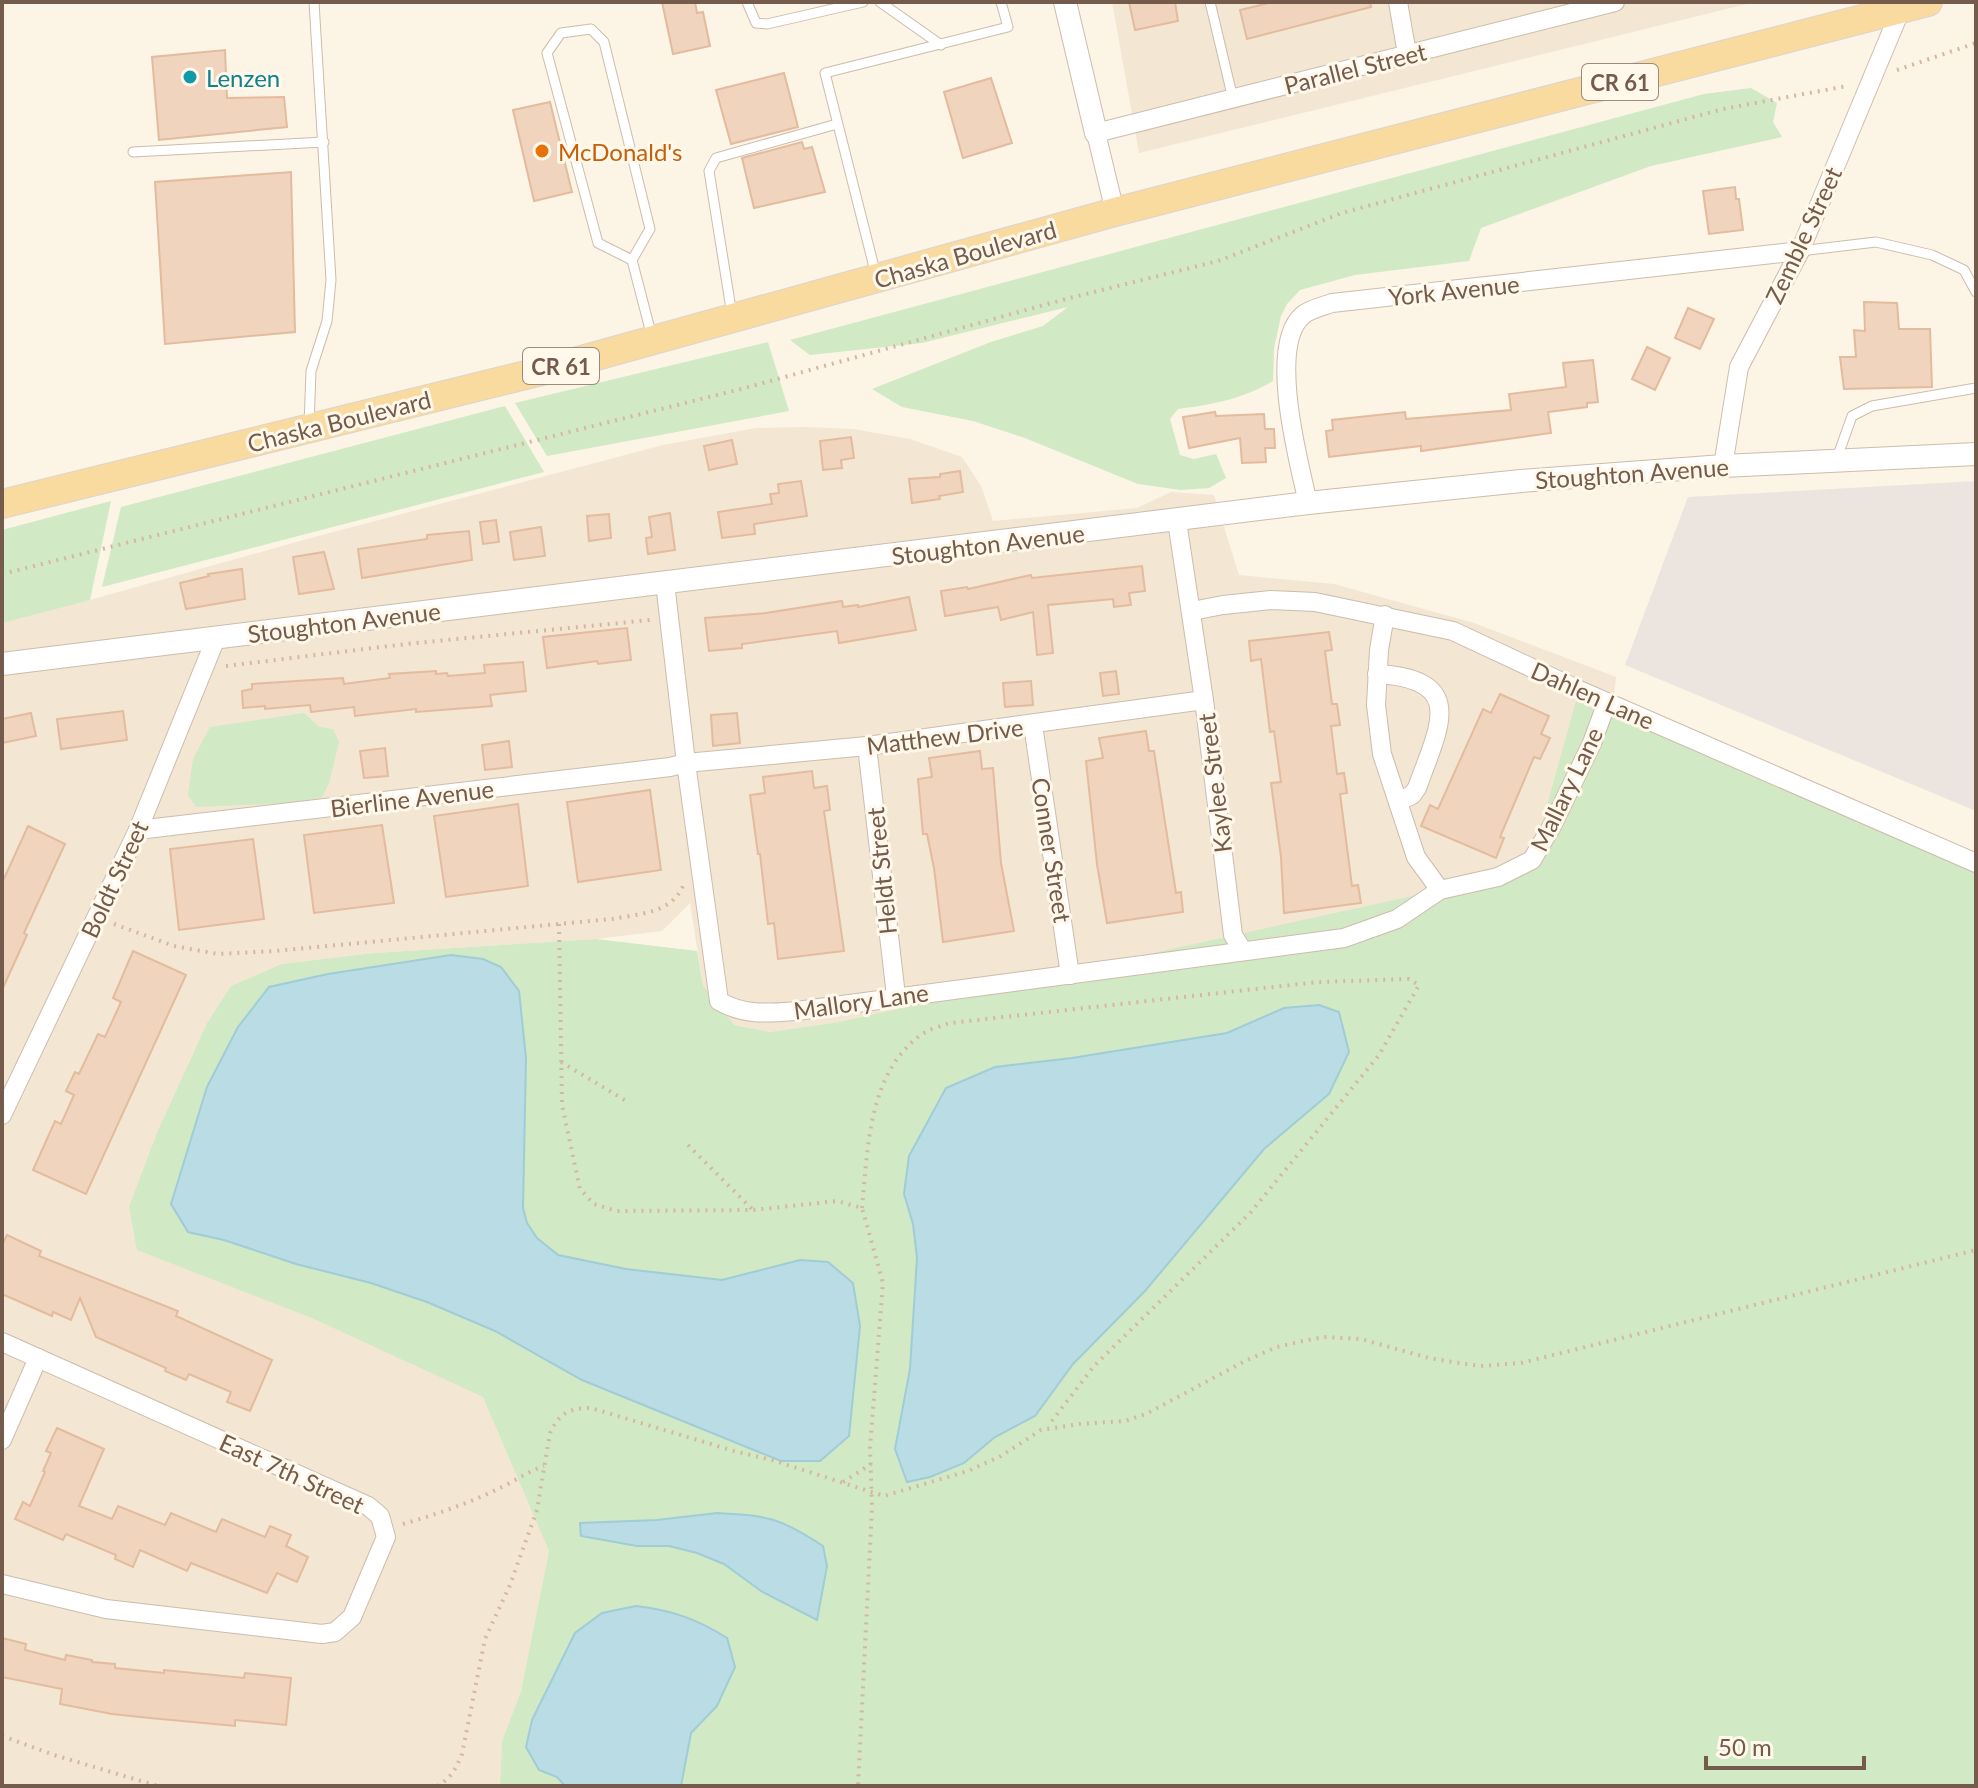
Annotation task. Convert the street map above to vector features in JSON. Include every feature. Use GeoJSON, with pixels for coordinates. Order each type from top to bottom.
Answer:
{"type":"FeatureCollection","features":[{"type":"Feature","properties":{"kind":"main road","name":"Chaska Boulevard"},"geometry":{"type":"LineString","coordinates":[[2,504],[542,371],[1115,212],[1915,6]]}},
{"type":"Feature","properties":{"kind":"street"},"geometry":{"type":"LineString","coordinates":[[1065,2],[1115,212]]}},
{"type":"Feature","properties":{"kind":"street"},"geometry":{"type":"LineString","coordinates":[[1398,2],[1407,54]]}},
{"type":"Feature","properties":{"kind":"street","name":"Parallel Street"},"geometry":{"type":"LineString","coordinates":[[1096,133],[1615,2]]}},
{"type":"Feature","properties":{"kind":"street","name":"Zemble Street"},"geometry":{"type":"LineString","coordinates":[[1723,466],[1739,367],[1800,251],[1872,78],[1915,6]]}},
{"type":"Feature","properties":{"kind":"street","name":"York Avenue"},"geometry":{"type":"LineString","coordinates":[[1308,503],[1288,416],[1290,335],[1303,315],[1332,303],[1800,251]]}},
{"type":"Feature","properties":{"kind":"street","name":"Stoughton Avenue"},"geometry":{"type":"LineString","coordinates":[[2,664],[1308,503],[1521,481],[1723,466],[1976,454]]}},
{"type":"Feature","properties":{"kind":"street","name":"Kaylee Street"},"geometry":{"type":"LineString","coordinates":[[1177,521],[1192,611],[1233,935],[1243,951]]}},
{"type":"Feature","properties":{"kind":"street"},"geometry":{"type":"LineString","coordinates":[[665,583],[686,763]]}},
{"type":"Feature","properties":{"kind":"street","name":"Dahlen Lane"},"geometry":{"type":"LineString","coordinates":[[1192,611],[1271,600],[1315,602],[1453,631],[1607,702],[1976,863]]}},
{"type":"Feature","properties":{"kind":"street"},"geometry":{"type":"LineString","coordinates":[[1385,615],[1376,705],[1382,754],[1416,857],[1440,890]]}},
{"type":"Feature","properties":{"kind":"street","name":"Boldt Street"},"geometry":{"type":"LineString","coordinates":[[2,1115],[138,830],[216,638]]}},
{"type":"Feature","properties":{"kind":"street"},"geometry":{"type":"LineString","coordinates":[[1377,674],[1403,675],[1419,680],[1436,694],[1441,708],[1417,788],[1412,795],[1399,801]]}},
{"type":"Feature","properties":{"kind":"street","name":"Matthew Drive"},"geometry":{"type":"LineString","coordinates":[[686,763],[867,746],[1204,700]]}},
{"type":"Feature","properties":{"kind":"street","name":"Mallary Lane"},"geometry":{"type":"LineString","coordinates":[[1243,951],[1344,938],[1397,919],[1440,890],[1498,877],[1532,860],[1560,811],[1592,743],[1607,702]]}},
{"type":"Feature","properties":{"kind":"street","name":"Conner Street"},"geometry":{"type":"LineString","coordinates":[[1033,725],[1070,975]]}},
{"type":"Feature","properties":{"kind":"street","name":"Heldt Street"},"geometry":{"type":"LineString","coordinates":[[867,746],[896,996]]}},
{"type":"Feature","properties":{"kind":"street","name":"Bierline Avenue"},"geometry":{"type":"LineString","coordinates":[[138,830],[686,763]]}},
{"type":"Feature","properties":{"kind":"street","name":"Mallory Lane"},"geometry":{"type":"LineString","coordinates":[[686,763],[719,1001],[734,1010],[758,1014],[797,1011],[1243,951]]}},
{"type":"Feature","properties":{"kind":"street","name":"East 7th Street"},"geometry":{"type":"LineString","coordinates":[[2,1342],[368,1506],[380,1516],[385,1529],[384,1547],[352,1617],[335,1632],[322,1634],[106,1609],[2,1584]]}},
{"type":"Feature","properties":{"kind":"street"},"geometry":{"type":"LineString","coordinates":[[2,1440],[38,1358]]}},
{"type":"Feature","properties":{"kind":"lane"},"geometry":{"type":"LineString","coordinates":[[309,429],[311,371],[327,321],[331,280],[314,2]]}},
{"type":"Feature","properties":{"kind":"lane"},"geometry":{"type":"LineString","coordinates":[[747,2],[756,23],[767,24],[863,2]]}},
{"type":"Feature","properties":{"kind":"lane"},"geometry":{"type":"LineString","coordinates":[[880,2],[941,45]]}},
{"type":"Feature","properties":{"kind":"lane"},"geometry":{"type":"LineString","coordinates":[[877,278],[825,73],[1008,27],[1001,2]]}},
{"type":"Feature","properties":{"kind":"lane"},"geometry":{"type":"LineString","coordinates":[[1210,2],[1233,99]]}},
{"type":"Feature","properties":{"kind":"lane"},"geometry":{"type":"LineString","coordinates":[[632,260],[598,243],[547,53],[561,33],[591,29],[604,42],[650,229],[632,260],[653,341]]}},
{"type":"Feature","properties":{"kind":"lane"},"geometry":{"type":"LineString","coordinates":[[732,319],[709,171],[716,158],[837,124]]}},
{"type":"Feature","properties":{"kind":"lane"},"geometry":{"type":"LineString","coordinates":[[133,152],[324,142]]}},
{"type":"Feature","properties":{"kind":"lane"},"geometry":{"type":"LineString","coordinates":[[1800,251],[1876,242],[1932,255],[1964,270],[1976,270]]}},
{"type":"Feature","properties":{"kind":"lane"},"geometry":{"type":"LineString","coordinates":[[1964,270],[1976,292]]}},
{"type":"Feature","properties":{"kind":"lane"},"geometry":{"type":"LineString","coordinates":[[1836,461],[1852,416],[1872,406],[1976,388]]}},
{"type":"Feature","properties":{"kind":"path"},"geometry":{"type":"LineString","coordinates":[[2,574],[745,388],[1062,300],[1218,261],[1342,213],[1723,109],[1839,89],[1976,43]]}},
{"type":"Feature","properties":{"kind":"path"},"geometry":{"type":"LineString","coordinates":[[559,924],[562,1105],[580,1189],[594,1204],[616,1211],[753,1210],[837,1201],[862,1208]]}},
{"type":"Feature","properties":{"kind":"path"},"geometry":{"type":"LineString","coordinates":[[858,1786],[872,1492],[870,1448],[883,1283],[862,1208],[868,1142],[879,1090],[900,1053],[923,1033],[950,1023],[1318,982],[1409,979],[1419,985],[1379,1055],[1251,1212],[1094,1366],[1047,1428]]}},
{"type":"Feature","properties":{"kind":"path"},"geometry":{"type":"LineString","coordinates":[[561,1062],[628,1102]]}},
{"type":"Feature","properties":{"kind":"path"},"geometry":{"type":"LineString","coordinates":[[688,1145],[753,1210]]}},
{"type":"Feature","properties":{"kind":"path"},"geometry":{"type":"LineString","coordinates":[[437,1786],[455,1770],[462,1754],[485,1639],[537,1510],[546,1446],[555,1421],[571,1410],[591,1408],[884,1496],[947,1479],[1001,1456],[1047,1428],[1125,1421],[1146,1414],[1245,1361],[1277,1347],[1303,1341],[1324,1337],[1361,1339],[1429,1358],[1465,1364],[1521,1363],[1976,1250]]}},
{"type":"Feature","properties":{"kind":"path"},"geometry":{"type":"LineString","coordinates":[[841,1483],[871,1464]]}},
{"type":"Feature","properties":{"kind":"path"},"geometry":{"type":"LineString","coordinates":[[385,1529],[446,1512],[544,1466]]}},
{"type":"Feature","properties":{"kind":"path"},"geometry":{"type":"LineString","coordinates":[[2,1736],[158,1786]]}},
{"type":"Feature","properties":{"kind":"shaded area"},"geometry":{"type":"Polygon","coordinates":[[[1112,2],[1755,2],[1139,153],[1112,2]]]}},
{"type":"Feature","properties":{"kind":"shaded area"},"geometry":{"type":"Polygon","coordinates":[[[756,428],[853,429],[910,439],[962,457],[981,486],[993,521],[1137,508],[1171,492],[1214,495],[1239,575],[1334,584],[1474,623],[1616,677],[1608,768],[1560,876],[839,1022],[770,1032],[734,1025],[710,1010],[703,986],[690,903],[662,931],[596,939],[374,953],[281,964],[231,986],[207,1023],[159,1128],[260,1295],[413,1361],[483,1397],[516,1449],[549,1551],[521,1691],[502,1741],[500,1786],[2,1786],[2,619],[90,600],[663,445],[756,428]]]}},
{"type":"Feature","properties":{"kind":"shaded area"},"geometry":{"type":"Polygon","coordinates":[[[1976,481],[1976,811],[1625,665],[1688,497],[1976,481]]]}},
{"type":"Feature","properties":{"kind":"green space"},"geometry":{"type":"Polygon","coordinates":[[[1751,88],[1777,103],[1773,122],[1782,137],[1651,166],[1481,228],[1469,261],[1355,275],[1300,290],[1281,316],[1274,348],[1273,381],[1227,400],[1178,409],[1170,419],[1180,455],[1194,459],[1216,454],[1226,478],[1209,488],[1181,490],[1138,484],[1025,438],[973,421],[902,407],[872,389],[991,342],[1043,326],[1068,307],[922,343],[810,355],[790,340],[1704,94],[1751,88]]]}},
{"type":"Feature","properties":{"kind":"green space"},"geometry":{"type":"Polygon","coordinates":[[[768,342],[789,411],[547,456],[515,403],[768,342]]]}},
{"type":"Feature","properties":{"kind":"green space"},"geometry":{"type":"Polygon","coordinates":[[[505,406],[544,472],[102,587],[121,507],[505,406]]]}},
{"type":"Feature","properties":{"kind":"green space"},"geometry":{"type":"Polygon","coordinates":[[[111,501],[90,600],[2,623],[2,530],[111,501]]]}},
{"type":"Feature","properties":{"kind":"green space"},"geometry":{"type":"Polygon","coordinates":[[[1579,690],[1976,873],[1976,1786],[500,1786],[502,1741],[521,1691],[549,1551],[483,1397],[312,1318],[137,1250],[129,1207],[159,1128],[207,1023],[231,986],[281,964],[374,953],[596,939],[697,951],[703,986],[734,1025],[770,1032],[839,1022],[1440,890],[1532,860],[1579,690]]]}},
{"type":"Feature","properties":{"kind":"green space"},"geometry":{"type":"Polygon","coordinates":[[[304,713],[319,727],[333,729],[339,742],[329,783],[322,797],[295,803],[196,807],[188,795],[193,759],[210,727],[304,713]]]}},
{"type":"Feature","properties":{"kind":"water"},"geometry":{"type":"Polygon","coordinates":[[[451,955],[483,959],[501,967],[519,991],[526,1058],[523,1208],[527,1223],[537,1238],[558,1255],[626,1269],[722,1280],[800,1260],[828,1262],[853,1283],[860,1326],[849,1436],[820,1461],[781,1461],[582,1380],[495,1331],[427,1302],[371,1283],[188,1232],[171,1204],[207,1087],[238,1027],[269,987],[328,974],[451,955]]]}},
{"type":"Feature","properties":{"kind":"water"},"geometry":{"type":"Polygon","coordinates":[[[1319,1005],[1339,1012],[1349,1052],[1329,1094],[1264,1149],[1145,1291],[1073,1364],[1035,1416],[995,1437],[964,1463],[930,1477],[907,1482],[895,1449],[910,1369],[917,1258],[913,1224],[904,1194],[909,1156],[946,1088],[995,1067],[1227,1033],[1284,1008],[1319,1005]]]}},
{"type":"Feature","properties":{"kind":"water"},"geometry":{"type":"Polygon","coordinates":[[[717,1513],[773,1520],[823,1546],[827,1566],[817,1620],[761,1591],[724,1564],[697,1553],[669,1546],[637,1546],[581,1536],[580,1523],[657,1520],[717,1513]]]}},
{"type":"Feature","properties":{"kind":"water"},"geometry":{"type":"Polygon","coordinates":[[[636,1606],[683,1616],[727,1638],[735,1667],[717,1706],[691,1733],[681,1786],[565,1786],[557,1777],[539,1770],[526,1747],[532,1720],[575,1633],[602,1613],[636,1606]]]}},
{"type":"Feature","properties":{"kind":"building"},"geometry":{"type":"Polygon","coordinates":[[[662,2],[695,2],[697,13],[703,12],[710,46],[673,54],[662,2]]]}},
{"type":"Feature","properties":{"kind":"building"},"geometry":{"type":"Polygon","coordinates":[[[1129,2],[1175,2],[1178,21],[1135,30],[1129,2]]]}},
{"type":"Feature","properties":{"kind":"building"},"geometry":{"type":"Polygon","coordinates":[[[1273,2],[1370,2],[1371,7],[1247,39],[1240,10],[1273,2]]]}},
{"type":"Feature","properties":{"kind":"building","name":"Lenzen"},"geometry":{"type":"Polygon","coordinates":[[[225,50],[227,98],[284,97],[287,127],[159,140],[152,57],[225,50]]]}},
{"type":"Feature","properties":{"kind":"building"},"geometry":{"type":"Polygon","coordinates":[[[784,73],[798,127],[731,144],[716,90],[784,73]]]}},
{"type":"Feature","properties":{"kind":"building"},"geometry":{"type":"Polygon","coordinates":[[[991,78],[1012,143],[963,158],[944,92],[991,78]]]}},
{"type":"Feature","properties":{"kind":"building","name":"McDonald's"},"geometry":{"type":"Polygon","coordinates":[[[550,102],[572,192],[534,201],[513,110],[550,102]]]}},
{"type":"Feature","properties":{"kind":"building"},"geometry":{"type":"Polygon","coordinates":[[[802,142],[804,149],[812,147],[825,192],[754,208],[742,158],[802,142]]]}},
{"type":"Feature","properties":{"kind":"building"},"geometry":{"type":"Polygon","coordinates":[[[291,172],[295,332],[165,344],[155,182],[291,172]]]}},
{"type":"Feature","properties":{"kind":"building"},"geometry":{"type":"Polygon","coordinates":[[[1735,187],[1743,230],[1709,234],[1703,191],[1735,187]]]}},
{"type":"Feature","properties":{"kind":"building"},"geometry":{"type":"Polygon","coordinates":[[[1864,302],[1897,303],[1899,329],[1930,329],[1932,387],[1844,389],[1840,357],[1856,357],[1854,330],[1865,331],[1864,302]]]}},
{"type":"Feature","properties":{"kind":"building"},"geometry":{"type":"Polygon","coordinates":[[[1688,308],[1714,319],[1700,349],[1675,338],[1688,308]]]}},
{"type":"Feature","properties":{"kind":"building"},"geometry":{"type":"Polygon","coordinates":[[[1647,347],[1670,358],[1655,390],[1632,379],[1647,347]]]}},
{"type":"Feature","properties":{"kind":"building"},"geometry":{"type":"Polygon","coordinates":[[[1593,360],[1598,402],[1587,403],[1587,407],[1548,412],[1551,433],[1421,451],[1421,446],[1329,457],[1326,431],[1333,430],[1332,420],[1405,412],[1406,419],[1511,410],[1509,394],[1566,387],[1563,363],[1593,360]]]}},
{"type":"Feature","properties":{"kind":"building"},"geometry":{"type":"Polygon","coordinates":[[[1215,412],[1216,416],[1264,414],[1265,429],[1274,429],[1275,448],[1265,448],[1266,462],[1242,463],[1240,438],[1189,448],[1183,417],[1215,412]]]}},
{"type":"Feature","properties":{"kind":"building"},"geometry":{"type":"Polygon","coordinates":[[[851,437],[854,458],[841,460],[842,468],[823,470],[820,441],[851,437]]]}},
{"type":"Feature","properties":{"kind":"building"},"geometry":{"type":"Polygon","coordinates":[[[732,440],[737,464],[709,470],[704,446],[732,440]]]}},
{"type":"Feature","properties":{"kind":"building"},"geometry":{"type":"Polygon","coordinates":[[[960,471],[963,492],[912,503],[909,479],[940,477],[940,474],[960,471]]]}},
{"type":"Feature","properties":{"kind":"building"},"geometry":{"type":"Polygon","coordinates":[[[801,481],[807,516],[754,524],[755,534],[722,538],[718,512],[772,504],[770,494],[779,493],[778,484],[801,481]]]}},
{"type":"Feature","properties":{"kind":"building"},"geometry":{"type":"Polygon","coordinates":[[[670,513],[675,550],[648,554],[646,538],[652,537],[649,517],[670,513]]]}},
{"type":"Feature","properties":{"kind":"building"},"geometry":{"type":"Polygon","coordinates":[[[609,514],[611,538],[589,541],[587,516],[609,514]]]}},
{"type":"Feature","properties":{"kind":"building"},"geometry":{"type":"Polygon","coordinates":[[[496,520],[499,542],[483,544],[480,522],[496,520]]]}},
{"type":"Feature","properties":{"kind":"building"},"geometry":{"type":"Polygon","coordinates":[[[541,527],[545,556],[514,560],[510,532],[541,527]]]}},
{"type":"Feature","properties":{"kind":"building"},"geometry":{"type":"Polygon","coordinates":[[[469,531],[472,560],[362,578],[358,549],[427,539],[427,535],[469,531]]]}},
{"type":"Feature","properties":{"kind":"building"},"geometry":{"type":"Polygon","coordinates":[[[324,552],[334,589],[299,594],[293,557],[324,552]]]}},
{"type":"Feature","properties":{"kind":"building"},"geometry":{"type":"Polygon","coordinates":[[[1142,566],[1145,591],[1129,593],[1131,605],[1114,607],[1113,599],[1048,605],[1053,653],[1037,655],[1033,612],[1001,620],[998,607],[945,616],[941,591],[968,589],[1031,575],[1032,578],[1142,566]]]}},
{"type":"Feature","properties":{"kind":"building"},"geometry":{"type":"Polygon","coordinates":[[[242,569],[245,599],[186,609],[180,583],[208,574],[242,569]]]}},
{"type":"Feature","properties":{"kind":"building"},"geometry":{"type":"Polygon","coordinates":[[[909,597],[916,630],[839,643],[837,631],[709,651],[705,618],[766,613],[842,601],[843,607],[858,607],[909,597]]]}},
{"type":"Feature","properties":{"kind":"building"},"geometry":{"type":"Polygon","coordinates":[[[627,628],[631,660],[547,668],[543,637],[627,628]]]}},
{"type":"Feature","properties":{"kind":"building"},"geometry":{"type":"Polygon","coordinates":[[[1329,632],[1332,650],[1325,651],[1332,704],[1337,704],[1340,725],[1331,726],[1337,774],[1344,773],[1347,793],[1340,794],[1352,886],[1358,885],[1361,903],[1284,913],[1281,857],[1271,783],[1281,782],[1274,731],[1270,732],[1261,659],[1251,661],[1249,641],[1329,632]]]}},
{"type":"Feature","properties":{"kind":"building"},"geometry":{"type":"Polygon","coordinates":[[[523,662],[526,691],[490,695],[492,706],[416,712],[416,709],[355,716],[354,707],[311,712],[310,705],[243,708],[242,691],[252,689],[252,684],[343,678],[344,684],[390,678],[389,674],[436,671],[436,674],[447,673],[448,676],[485,673],[484,665],[523,662]]]}},
{"type":"Feature","properties":{"kind":"building"},"geometry":{"type":"Polygon","coordinates":[[[1116,671],[1119,694],[1103,696],[1100,673],[1116,671]]]}},
{"type":"Feature","properties":{"kind":"building"},"geometry":{"type":"Polygon","coordinates":[[[1031,681],[1033,705],[1005,707],[1003,683],[1031,681]]]}},
{"type":"Feature","properties":{"kind":"building"},"geometry":{"type":"Polygon","coordinates":[[[1500,694],[1549,716],[1541,734],[1550,738],[1540,759],[1534,757],[1500,837],[1504,838],[1496,858],[1421,826],[1430,805],[1438,809],[1483,709],[1491,713],[1500,694]]]}},
{"type":"Feature","properties":{"kind":"building"},"geometry":{"type":"Polygon","coordinates":[[[123,711],[127,740],[61,749],[57,719],[123,711]]]}},
{"type":"Feature","properties":{"kind":"building"},"geometry":{"type":"Polygon","coordinates":[[[31,713],[36,736],[2,743],[2,719],[31,713]]]}},
{"type":"Feature","properties":{"kind":"building"},"geometry":{"type":"Polygon","coordinates":[[[737,713],[740,743],[713,746],[711,715],[737,713]]]}},
{"type":"Feature","properties":{"kind":"building"},"geometry":{"type":"Polygon","coordinates":[[[1146,731],[1149,751],[1154,751],[1176,893],[1181,892],[1183,912],[1107,923],[1086,761],[1103,758],[1099,738],[1146,731]]]}},
{"type":"Feature","properties":{"kind":"building"},"geometry":{"type":"Polygon","coordinates":[[[509,741],[512,767],[485,770],[482,745],[509,741]]]}},
{"type":"Feature","properties":{"kind":"building"},"geometry":{"type":"Polygon","coordinates":[[[385,748],[388,776],[364,778],[360,751],[385,748]]]}},
{"type":"Feature","properties":{"kind":"building"},"geometry":{"type":"Polygon","coordinates":[[[980,751],[982,769],[993,768],[1001,863],[1014,931],[943,942],[934,868],[927,834],[923,834],[918,779],[932,777],[929,758],[980,751]]]}},
{"type":"Feature","properties":{"kind":"building"},"geometry":{"type":"Polygon","coordinates":[[[812,771],[814,788],[827,786],[830,810],[824,811],[844,951],[778,959],[774,923],[768,924],[750,795],[765,793],[763,777],[812,771]]]}},
{"type":"Feature","properties":{"kind":"building"},"geometry":{"type":"Polygon","coordinates":[[[650,790],[661,870],[578,882],[567,802],[650,790]]]}},
{"type":"Feature","properties":{"kind":"building"},"geometry":{"type":"Polygon","coordinates":[[[518,804],[528,886],[446,897],[434,816],[518,804]]]}},
{"type":"Feature","properties":{"kind":"building"},"geometry":{"type":"Polygon","coordinates":[[[382,825],[394,903],[314,913],[304,835],[382,825]]]}},
{"type":"Feature","properties":{"kind":"building"},"geometry":{"type":"Polygon","coordinates":[[[28,826],[65,844],[2,990],[2,883],[28,826]]]}},
{"type":"Feature","properties":{"kind":"building"},"geometry":{"type":"Polygon","coordinates":[[[253,839],[264,919],[179,930],[170,849],[253,839]]]}},
{"type":"Feature","properties":{"kind":"building"},"geometry":{"type":"Polygon","coordinates":[[[133,951],[186,975],[86,1194],[33,1170],[55,1121],[61,1124],[74,1095],[66,1091],[75,1072],[79,1074],[98,1034],[105,1037],[121,1002],[113,998],[133,951]]]}},
{"type":"Feature","properties":{"kind":"building"},"geometry":{"type":"Polygon","coordinates":[[[7,1235],[41,1251],[39,1256],[178,1311],[176,1316],[272,1360],[250,1411],[227,1402],[231,1392],[189,1374],[186,1380],[96,1337],[80,1298],[71,1320],[53,1312],[52,1316],[2,1294],[2,1245],[7,1235]]]}},
{"type":"Feature","properties":{"kind":"building"},"geometry":{"type":"Polygon","coordinates":[[[57,1428],[104,1449],[79,1506],[112,1519],[118,1506],[165,1525],[171,1513],[216,1532],[222,1519],[265,1537],[270,1526],[291,1535],[286,1546],[308,1557],[297,1582],[277,1573],[267,1593],[191,1563],[187,1571],[140,1550],[133,1567],[115,1559],[116,1555],[66,1534],[63,1540],[15,1519],[23,1502],[30,1506],[45,1472],[51,1453],[46,1451],[57,1428]]]}},
{"type":"Feature","properties":{"kind":"building"},"geometry":{"type":"Polygon","coordinates":[[[2,1638],[26,1644],[25,1650],[65,1660],[66,1655],[115,1664],[115,1668],[244,1678],[245,1673],[291,1678],[286,1725],[235,1720],[235,1726],[112,1714],[60,1704],[62,1689],[2,1677],[2,1638]]]}},
{"type":"Feature","properties":{"kind":"place","name":"Lenzen"},"geometry":{"type":"Point","coordinates":[190,77]}},
{"type":"Feature","properties":{"kind":"place","name":"McDonald's"},"geometry":{"type":"Point","coordinates":[542,151]}}]}
